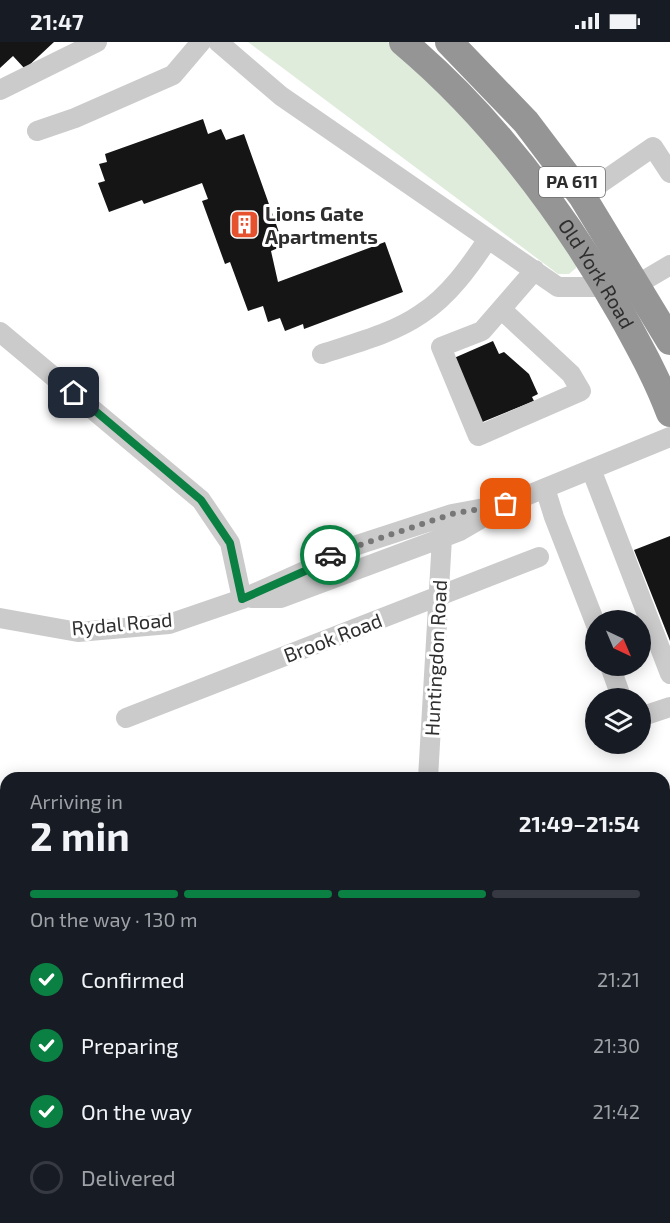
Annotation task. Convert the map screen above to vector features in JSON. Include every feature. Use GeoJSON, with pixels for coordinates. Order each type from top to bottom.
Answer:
{"type":"FeatureCollection","features":[{"type":"Feature","properties":{"kind":"highway","name":"Old York Road"},"geometry":{"type":"LineString","coordinates":[[403,42],[440,49],[526,122],[582,196],[638,284],[670,341]]}},
{"type":"Feature","properties":{"kind":"highway","name":"Old York Road"},"geometry":{"type":"LineString","coordinates":[[440,49],[492,132],[554,209],[606,287],[656,374],[670,413]]}},
{"type":"Feature","properties":{"kind":"street"},"geometry":{"type":"LineString","coordinates":[[0,90],[97,42]]}},
{"type":"Feature","properties":{"kind":"street"},"geometry":{"type":"LineString","coordinates":[[37,130],[75,118],[172,75],[201,42]]}},
{"type":"Feature","properties":{"kind":"street"},"geometry":{"type":"LineString","coordinates":[[218,42],[281,96],[558,287],[606,287]]}},
{"type":"Feature","properties":{"kind":"street"},"geometry":{"type":"LineString","coordinates":[[582,196],[653,147],[670,173]]}},
{"type":"Feature","properties":{"kind":"street"},"geometry":{"type":"LineString","coordinates":[[322,354],[381,334],[422,314],[465,274],[488,238]]}},
{"type":"Feature","properties":{"kind":"street"},"geometry":{"type":"LineString","coordinates":[[638,284],[670,265]]}},
{"type":"Feature","properties":{"kind":"street"},"geometry":{"type":"LineString","coordinates":[[501,309],[572,374],[581,391],[478,436],[441,347],[482,331],[501,309],[535,270]]}},
{"type":"Feature","properties":{"kind":"street"},"geometry":{"type":"LineString","coordinates":[[0,332],[201,500],[230,543],[242,599]]}},
{"type":"Feature","properties":{"kind":"street","name":"Rydal Road"},"geometry":{"type":"LineString","coordinates":[[242,599],[281,598],[442,538],[460,531],[506,504],[670,437]]}},
{"type":"Feature","properties":{"kind":"street"},"geometry":{"type":"LineString","coordinates":[[591,469],[670,674]]}},
{"type":"Feature","properties":{"kind":"street"},"geometry":{"type":"LineString","coordinates":[[545,489],[590,610]]}},
{"type":"Feature","properties":{"kind":"street","name":"Rydal Road"},"geometry":{"type":"LineString","coordinates":[[0,618],[78,632],[169,624],[242,599],[305,571],[325,556],[452,514],[506,504]]}},
{"type":"Feature","properties":{"kind":"street"},"geometry":{"type":"LineString","coordinates":[[376,538],[382,560]]}},
{"type":"Feature","properties":{"kind":"street","name":"Huntingdon Road"},"geometry":{"type":"LineString","coordinates":[[428,772],[442,538]]}},
{"type":"Feature","properties":{"kind":"street","name":"Brook Road"},"geometry":{"type":"LineString","coordinates":[[126,718],[539,557]]}},
{"type":"Feature","properties":{"kind":"street"},"geometry":{"type":"LineString","coordinates":[[651,713],[670,706]]}},
{"type":"Feature","properties":{"kind":"street"},"geometry":{"type":"LineString","coordinates":[[670,826],[670,834]]}},
{"type":"Feature","properties":{"kind":"green space"},"geometry":{"type":"Polygon","coordinates":[[[248,42],[388,42],[441,92],[488,144],[576,257],[576,268],[569,274],[558,274],[248,42]]]}},
{"type":"Feature","properties":{"kind":"building"},"geometry":{"type":"Polygon","coordinates":[[[0,42],[54,42],[25,69],[13,56],[0,68],[0,42]]]}},
{"type":"Feature","properties":{"kind":"building","name":"Lions Gate Apartments"},"geometry":{"type":"Polygon","coordinates":[[[203,119],[208,134],[221,129],[226,140],[244,134],[281,238],[275,240],[278,248],[271,251],[278,282],[385,242],[403,292],[304,329],[303,324],[285,331],[280,318],[268,322],[263,306],[248,311],[230,262],[225,264],[202,201],[208,199],[202,183],[144,204],[142,200],[109,212],[98,183],[105,181],[99,164],[107,162],[105,154],[203,119]]]}},
{"type":"Feature","properties":{"kind":"building"},"geometry":{"type":"Polygon","coordinates":[[[493,341],[499,354],[504,352],[529,374],[538,394],[532,397],[534,401],[480,423],[454,358],[493,341]]]}},
{"type":"Feature","properties":{"kind":"building"},"geometry":{"type":"Polygon","coordinates":[[[670,536],[670,641],[634,550],[670,536]]]}},
{"type":"Feature","properties":{"kind":"way so far"},"geometry":{"type":"LineString","coordinates":[[330,555],[452,514],[506,504]]}},
{"type":"Feature","properties":{"kind":"place","name":"Lions Gate Apartments"},"geometry":{"type":"Point","coordinates":[244,225]}},
{"type":"Feature","properties":{"kind":"route"},"geometry":{"type":"LineString","coordinates":[[74,393],[201,500],[230,543],[242,599],[305,571],[325,556],[330,555]]}}]}
